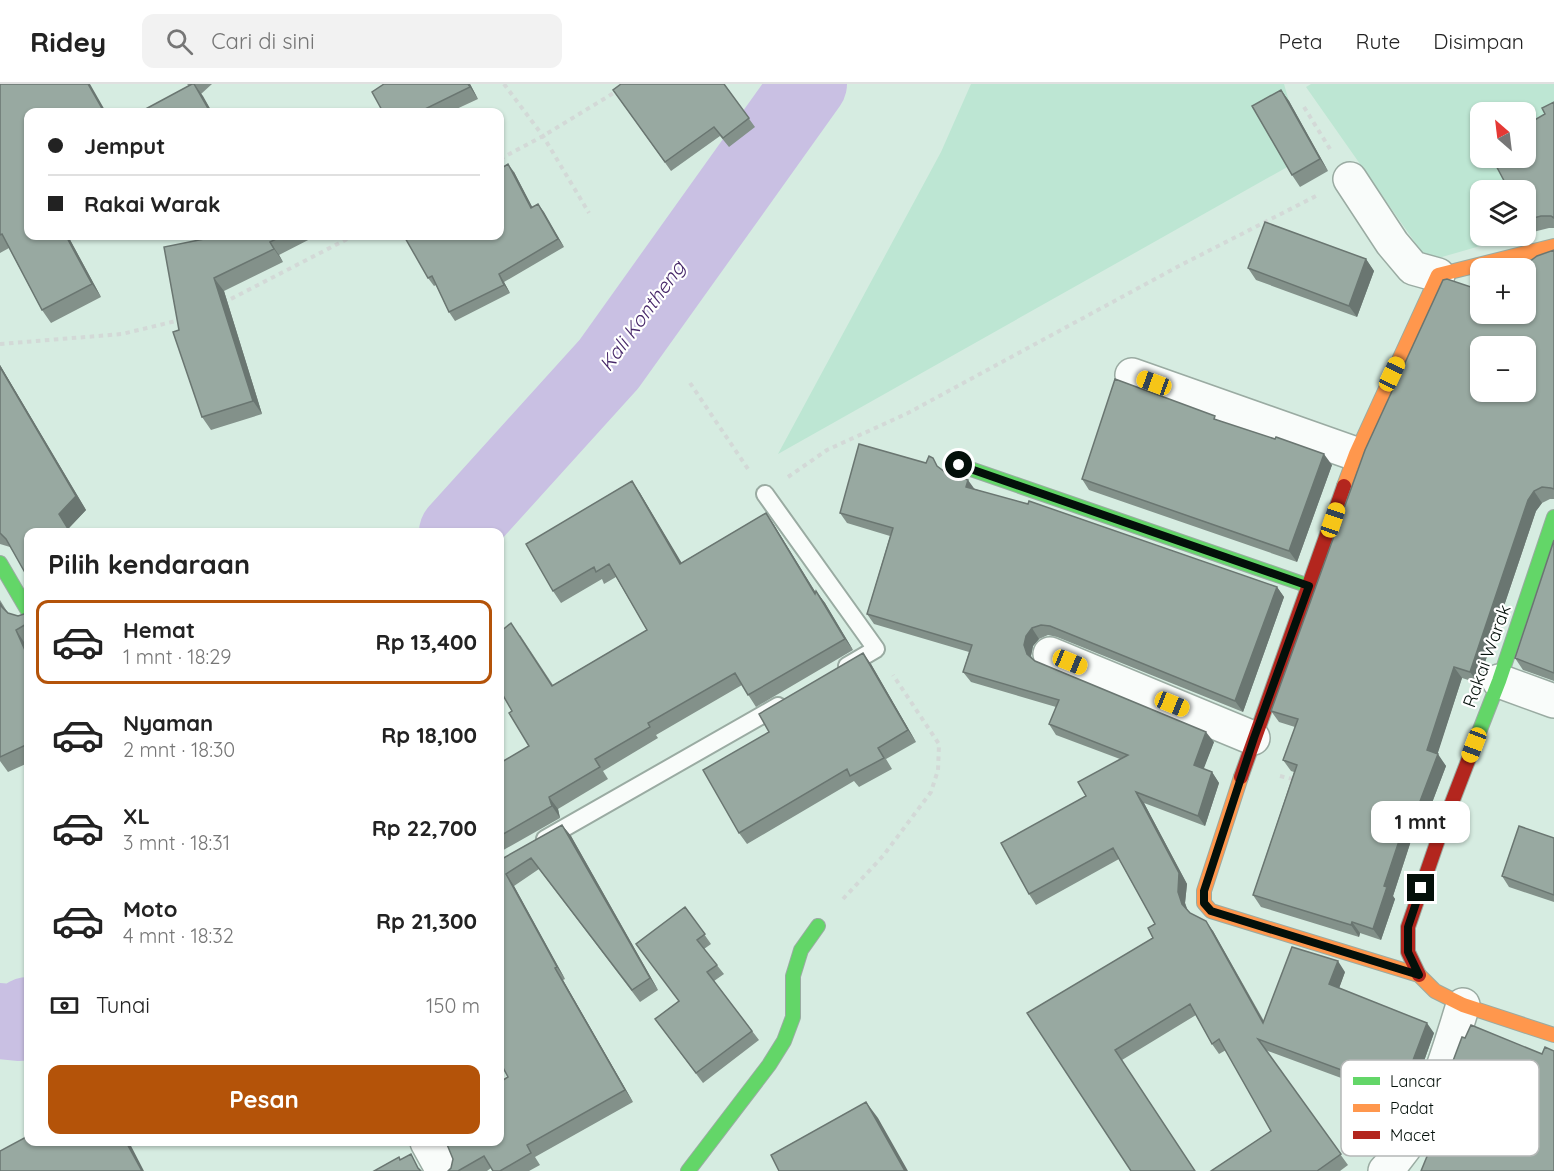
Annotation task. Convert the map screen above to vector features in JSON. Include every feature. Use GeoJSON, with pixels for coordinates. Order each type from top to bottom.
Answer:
{"type":"FeatureCollection","features":[{"type":"Feature","properties":{"kind":"street"},"geometry":{"type":"LineString","coordinates":[[1350,179],[1392,243],[1413,268],[1438,275],[1554,246]]}},
{"type":"Feature","properties":{"kind":"street"},"geometry":{"type":"LineString","coordinates":[[1438,275],[1356,454],[1249,752],[1204,891],[1204,903],[1211,911],[1419,975],[1435,991],[1463,1005],[1554,1035]]}},
{"type":"Feature","properties":{"kind":"street"},"geometry":{"type":"LineString","coordinates":[[1132,375],[1356,454]]}},
{"type":"Feature","properties":{"kind":"street"},"geometry":{"type":"LineString","coordinates":[[959,465],[1309,586]]}},
{"type":"Feature","properties":{"kind":"street","name":"Rakai Warak"},"geometry":{"type":"LineString","coordinates":[[1419,975],[1408,952],[1408,927],[1441,831],[1499,681],[1554,518]]}},
{"type":"Feature","properties":{"kind":"street"},"geometry":{"type":"LineString","coordinates":[[0,563],[24,604]]}},
{"type":"Feature","properties":{"kind":"street"},"geometry":{"type":"LineString","coordinates":[[1050,654],[1249,752]]}},
{"type":"Feature","properties":{"kind":"street"},"geometry":{"type":"LineString","coordinates":[[1499,681],[1554,701]]}},
{"type":"Feature","properties":{"kind":"street"},"geometry":{"type":"LineString","coordinates":[[688,1171],[769,1065],[784,1041],[793,1017],[793,976],[801,950],[818,926]]}},
{"type":"Feature","properties":{"kind":"street"},"geometry":{"type":"LineString","coordinates":[[1446,1060],[1463,1005]]}},
{"type":"Feature","properties":{"kind":"street"},"geometry":{"type":"LineString","coordinates":[[429,1146],[443,1171]]}},
{"type":"Feature","properties":{"kind":"street"},"geometry":{"type":"LineString","coordinates":[[1385,1171],[1399,1156]]}},
{"type":"Feature","properties":{"kind":"lane"},"geometry":{"type":"LineString","coordinates":[[765,494],[876,649],[835,673]]}},
{"type":"Feature","properties":{"kind":"lane"},"geometry":{"type":"LineString","coordinates":[[527,849],[794,697]]}},
{"type":"Feature","properties":{"kind":"path"},"geometry":{"type":"LineString","coordinates":[[504,84],[543,136],[589,213]]}},
{"type":"Feature","properties":{"kind":"path"},"geometry":{"type":"LineString","coordinates":[[504,157],[618,90]]}},
{"type":"Feature","properties":{"kind":"path"},"geometry":{"type":"LineString","coordinates":[[786,478],[827,450],[908,413],[1179,266],[1350,179],[1304,107]]}},
{"type":"Feature","properties":{"kind":"path"},"geometry":{"type":"LineString","coordinates":[[217,307],[345,240]]}},
{"type":"Feature","properties":{"kind":"path"},"geometry":{"type":"LineString","coordinates":[[0,344],[122,334],[170,324],[189,317]]}},
{"type":"Feature","properties":{"kind":"path"},"geometry":{"type":"LineString","coordinates":[[690,383],[765,494]]}},
{"type":"Feature","properties":{"kind":"path"},"geometry":{"type":"LineString","coordinates":[[818,926],[884,856],[931,792],[938,770],[939,744],[876,649]]}},
{"type":"Feature","properties":{"kind":"path"},"geometry":{"type":"LineString","coordinates":[[1249,752],[1297,780]]}},
{"type":"Feature","properties":{"kind":"green space"},"geometry":{"type":"Polygon","coordinates":[[[971,84],[1284,84],[1305,157],[778,454],[941,152],[971,84]]]}},
{"type":"Feature","properties":{"kind":"green space"},"geometry":{"type":"Polygon","coordinates":[[[1311,84],[1554,84],[1554,224],[1536,229],[1536,180],[1470,180],[1470,246],[1480,246],[1428,261],[1306,87],[1311,84]]]}},
{"type":"Feature","properties":{"kind":"building"},"geometry":{"type":"Polygon","coordinates":[[[0,84],[88,84],[102,108],[24,108],[24,240],[68,240],[92,284],[42,310],[2,234],[0,235],[0,84]]]}},
{"type":"Feature","properties":{"kind":"building"},"geometry":{"type":"Polygon","coordinates":[[[194,84],[208,108],[147,108],[194,84]]]}},
{"type":"Feature","properties":{"kind":"building"},"geometry":{"type":"Polygon","coordinates":[[[384,84],[468,84],[470,87],[427,108],[381,108],[372,92],[384,84]]]}},
{"type":"Feature","properties":{"kind":"building"},"geometry":{"type":"Polygon","coordinates":[[[621,84],[724,84],[749,118],[723,138],[714,127],[665,162],[613,90],[621,84]]]}},
{"type":"Feature","properties":{"kind":"building"},"geometry":{"type":"Polygon","coordinates":[[[1281,90],[1320,159],[1292,175],[1252,106],[1281,90]]]}},
{"type":"Feature","properties":{"kind":"building"},"geometry":{"type":"Polygon","coordinates":[[[1554,102],[1554,218],[1551,216],[1536,217],[1536,180],[1504,180],[1497,168],[1536,168],[1536,119],[1545,114],[1542,108],[1554,102]]]}},
{"type":"Feature","properties":{"kind":"building"},"geometry":{"type":"Polygon","coordinates":[[[508,164],[531,208],[538,204],[558,239],[499,274],[504,285],[449,312],[432,276],[428,278],[406,240],[504,240],[504,166],[508,164]]]}},
{"type":"Feature","properties":{"kind":"building"},"geometry":{"type":"Polygon","coordinates":[[[1265,222],[1366,259],[1349,306],[1248,268],[1265,222]]]}},
{"type":"Feature","properties":{"kind":"building"},"geometry":{"type":"Polygon","coordinates":[[[199,240],[274,240],[270,242],[274,249],[214,278],[253,401],[202,417],[173,332],[179,330],[164,247],[199,240]]]}},
{"type":"Feature","properties":{"kind":"building"},"geometry":{"type":"Polygon","coordinates":[[[1554,250],[1554,489],[1542,487],[1534,491],[1528,500],[1470,672],[1454,667],[1427,750],[1438,754],[1419,804],[1412,802],[1384,886],[1387,887],[1373,929],[1352,922],[1351,925],[1253,895],[1297,765],[1283,760],[1298,719],[1271,711],[1365,450],[1443,280],[1447,279],[1470,287],[1470,324],[1536,324],[1534,258],[1554,250]]]}},
{"type":"Feature","properties":{"kind":"building"},"geometry":{"type":"Polygon","coordinates":[[[0,367],[76,496],[59,514],[68,528],[24,528],[24,571],[6,539],[0,533],[0,367]]]}},
{"type":"Feature","properties":{"kind":"building"},"geometry":{"type":"Polygon","coordinates":[[[1115,379],[1215,416],[1214,419],[1324,454],[1289,551],[1082,479],[1115,379]]]}},
{"type":"Feature","properties":{"kind":"building"},"geometry":{"type":"Polygon","coordinates":[[[859,444],[926,463],[929,456],[945,472],[968,480],[966,487],[1028,504],[1029,501],[1277,587],[1235,701],[1050,626],[1041,625],[1032,628],[1026,636],[1024,645],[1027,654],[1035,661],[1206,732],[1194,765],[1212,772],[1198,816],[1136,792],[1179,873],[1178,892],[1182,904],[1190,913],[1206,921],[1263,1023],[1292,947],[1338,961],[1329,984],[1427,1023],[1413,1060],[1341,1060],[1341,1070],[1258,1039],[1341,1154],[1317,1171],[1211,1171],[1271,1131],[1219,1039],[1212,1044],[1190,1004],[1115,1050],[1195,1171],[1131,1171],[1027,1013],[1153,938],[1148,928],[1155,924],[1113,848],[1029,894],[1001,843],[1086,796],[1078,782],[1128,755],[1049,724],[1059,700],[963,672],[972,645],[867,614],[893,528],[840,513],[859,444]]]}},
{"type":"Feature","properties":{"kind":"building"},"geometry":{"type":"Polygon","coordinates":[[[632,481],[680,564],[766,513],[845,639],[748,695],[735,673],[648,723],[650,727],[595,759],[600,767],[549,797],[552,806],[504,834],[504,761],[529,746],[509,713],[512,711],[504,697],[504,629],[511,623],[552,686],[647,630],[609,564],[596,572],[594,567],[553,591],[526,544],[632,481]]]}},
{"type":"Feature","properties":{"kind":"building"},"geometry":{"type":"Polygon","coordinates":[[[1554,540],[1554,673],[1515,658],[1554,540]]]}},
{"type":"Feature","properties":{"kind":"building"},"geometry":{"type":"Polygon","coordinates":[[[0,603],[8,613],[18,616],[24,614],[24,625],[16,630],[24,648],[24,746],[0,757],[0,603]]]}},
{"type":"Feature","properties":{"kind":"building"},"geometry":{"type":"Polygon","coordinates":[[[863,653],[908,730],[878,748],[884,758],[850,776],[847,769],[739,833],[703,770],[769,732],[759,714],[863,653]]]}},
{"type":"Feature","properties":{"kind":"building"},"geometry":{"type":"Polygon","coordinates":[[[562,825],[650,978],[632,990],[531,858],[506,874],[557,967],[555,968],[625,1090],[527,1145],[531,1153],[500,1171],[493,1171],[484,1156],[458,1171],[448,1171],[453,1159],[448,1146],[504,1146],[504,1080],[508,1077],[504,1070],[504,858],[562,825]]]}},
{"type":"Feature","properties":{"kind":"building"},"geometry":{"type":"Polygon","coordinates":[[[1519,826],[1554,838],[1554,895],[1502,876],[1519,826]]]}},
{"type":"Feature","properties":{"kind":"building"},"geometry":{"type":"Polygon","coordinates":[[[685,907],[705,934],[697,940],[717,965],[707,972],[752,1031],[696,1073],[655,1019],[679,1001],[636,944],[685,907]]]}},
{"type":"Feature","properties":{"kind":"building"},"geometry":{"type":"Polygon","coordinates":[[[1471,1025],[1542,1054],[1545,1047],[1554,1051],[1554,1171],[1421,1171],[1427,1156],[1539,1156],[1539,1060],[1453,1060],[1462,1037],[1465,1038],[1471,1025]]]}},
{"type":"Feature","properties":{"kind":"building"},"geometry":{"type":"Polygon","coordinates":[[[866,1102],[905,1171],[779,1171],[771,1155],[866,1102]]]}},
{"type":"Feature","properties":{"kind":"building"},"geometry":{"type":"Polygon","coordinates":[[[24,1138],[24,1146],[128,1146],[142,1171],[0,1171],[0,1151],[24,1138]]]}},
{"type":"Feature","properties":{"kind":"building"},"geometry":{"type":"Polygon","coordinates":[[[411,1154],[421,1171],[374,1171],[399,1157],[400,1160],[411,1154]]]}},
{"type":"Feature","properties":{"kind":"waterway","name":"Kali Kontheng"},"geometry":{"type":"LineString","coordinates":[[461,528],[609,364],[809,84]]}},
{"type":"Feature","properties":{"kind":"waterway","name":"Kali Kontheng"},"geometry":{"type":"LineString","coordinates":[[0,1021],[19,1023],[24,1019]]}},
{"type":"Feature","properties":{"kind":"traffic: fast"},"geometry":{"type":"LineString","coordinates":[[959,465],[1309,586]]}},
{"type":"Feature","properties":{"kind":"traffic: fast"},"geometry":{"type":"LineString","coordinates":[[1476,740],[1499,681],[1554,517]]}},
{"type":"Feature","properties":{"kind":"traffic: fast"},"geometry":{"type":"LineString","coordinates":[[0,563],[24,604]]}},
{"type":"Feature","properties":{"kind":"traffic: fast"},"geometry":{"type":"LineString","coordinates":[[688,1171],[769,1065],[784,1041],[793,1017],[793,976],[801,950],[818,926]]}},
{"type":"Feature","properties":{"kind":"traffic: slow"},"geometry":{"type":"LineString","coordinates":[[1344,486],[1356,454],[1438,275],[1554,246]]}},
{"type":"Feature","properties":{"kind":"traffic: slow"},"geometry":{"type":"LineString","coordinates":[[1241,777],[1204,891],[1204,903],[1211,911],[1419,975],[1435,991],[1463,1005],[1554,1035]]}},
{"type":"Feature","properties":{"kind":"traffic: jam"},"geometry":{"type":"LineString","coordinates":[[1241,777],[1344,486]]}},
{"type":"Feature","properties":{"kind":"traffic: jam"},"geometry":{"type":"LineString","coordinates":[[1419,975],[1408,952],[1408,927],[1476,740]]}},
{"type":"Feature","properties":{"kind":"route"},"geometry":{"type":"LineString","coordinates":[[959,465],[1309,586],[1244,766],[1204,891],[1204,903],[1211,911],[1419,975],[1408,952],[1408,927],[1421,888]]}}]}
